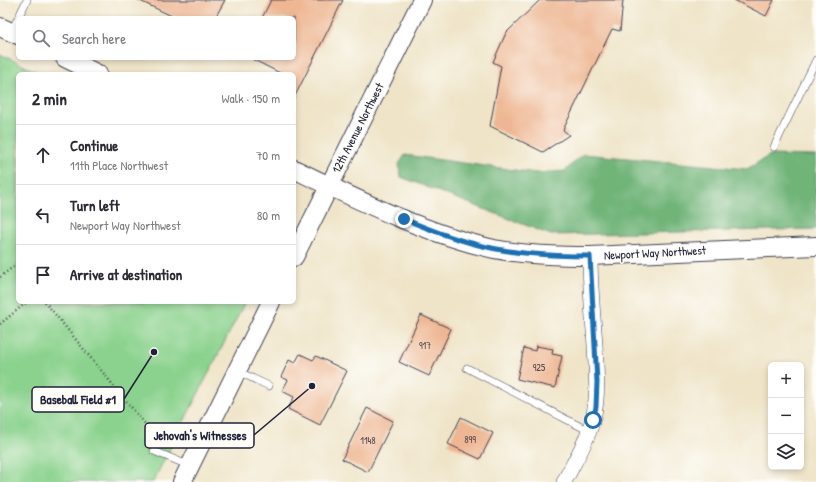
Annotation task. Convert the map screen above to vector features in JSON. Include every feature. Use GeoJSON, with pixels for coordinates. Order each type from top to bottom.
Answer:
{"type":"FeatureCollection","features":[{"type":"Feature","properties":{"kind":"street","name":"12th Avenue Northwest"},"geometry":{"type":"LineString","coordinates":[[296,253],[422,0]]}},
{"type":"Feature","properties":{"kind":"street"},"geometry":{"type":"LineString","coordinates":[[69,60],[94,72]]}},
{"type":"Feature","properties":{"kind":"street","name":"Newport Way Northwest"},"geometry":{"type":"LineString","coordinates":[[296,170],[404,219],[472,244],[495,249],[537,255],[590,256],[816,246]]}},
{"type":"Feature","properties":{"kind":"street"},"geometry":{"type":"LineString","coordinates":[[564,482],[589,431],[596,407],[597,382],[590,256]]}},
{"type":"Feature","properties":{"kind":"street"},"geometry":{"type":"LineString","coordinates":[[182,482],[270,304]]}},
{"type":"Feature","properties":{"kind":"lane"},"geometry":{"type":"LineString","coordinates":[[18,16],[26,0]]}},
{"type":"Feature","properties":{"kind":"lane"},"geometry":{"type":"LineString","coordinates":[[10,31],[16,19]]}},
{"type":"Feature","properties":{"kind":"lane"},"geometry":{"type":"LineString","coordinates":[[774,147],[816,60]]}},
{"type":"Feature","properties":{"kind":"lane"},"geometry":{"type":"LineString","coordinates":[[467,368],[589,431]]}},
{"type":"Feature","properties":{"kind":"lane"},"geometry":{"type":"LineString","coordinates":[[237,370],[269,386]]}},
{"type":"Feature","properties":{"kind":"lane"},"geometry":{"type":"LineString","coordinates":[[154,451],[190,466]]}},
{"type":"Feature","properties":{"kind":"path"},"geometry":{"type":"LineString","coordinates":[[0,277],[16,265]]}},
{"type":"Feature","properties":{"kind":"path"},"geometry":{"type":"LineString","coordinates":[[0,324],[25,304]]}},
{"type":"Feature","properties":{"kind":"path"},"geometry":{"type":"LineString","coordinates":[[47,304],[159,441]]}},
{"type":"Feature","properties":{"kind":"green space"},"geometry":{"type":"Polygon","coordinates":[[[0,54],[37,72],[16,72],[16,304],[244,304],[153,482],[0,482],[0,54]]]}},
{"type":"Feature","properties":{"kind":"green space"},"geometry":{"type":"Polygon","coordinates":[[[583,154],[747,169],[770,155],[816,156],[816,229],[551,235],[401,177],[399,164],[405,155],[536,173],[565,171],[583,154]]]}},
{"type":"Feature","properties":{"kind":"building"},"geometry":{"type":"Polygon","coordinates":[[[138,0],[225,0],[216,16],[172,16],[138,0]]]}},
{"type":"Feature","properties":{"kind":"building"},"geometry":{"type":"Polygon","coordinates":[[[271,0],[343,0],[296,94],[296,72],[278,72],[254,60],[296,60],[296,16],[263,16],[271,0]]]}},
{"type":"Feature","properties":{"kind":"building"},"geometry":{"type":"Polygon","coordinates":[[[540,0],[623,0],[620,31],[612,29],[563,130],[569,135],[543,152],[490,126],[501,66],[493,62],[506,33],[540,0]]]}},
{"type":"Feature","properties":{"kind":"building"},"geometry":{"type":"Polygon","coordinates":[[[734,0],[774,0],[766,16],[734,0]]]}},
{"type":"Feature","properties":{"kind":"building"},"geometry":{"type":"Polygon","coordinates":[[[421,315],[451,329],[429,376],[399,362],[421,315]]]}},
{"type":"Feature","properties":{"kind":"building"},"geometry":{"type":"Polygon","coordinates":[[[536,346],[553,349],[552,354],[562,356],[555,388],[517,379],[524,348],[535,351],[536,346]]]}},
{"type":"Feature","properties":{"kind":"building"},"geometry":{"type":"Polygon","coordinates":[[[300,354],[313,360],[316,356],[347,371],[320,425],[288,409],[294,397],[282,391],[288,380],[281,377],[289,360],[295,363],[300,354]]]}},
{"type":"Feature","properties":{"kind":"building"},"geometry":{"type":"Polygon","coordinates":[[[367,408],[393,421],[368,472],[342,459],[367,408]]]}},
{"type":"Feature","properties":{"kind":"building"},"geometry":{"type":"Polygon","coordinates":[[[461,417],[493,433],[480,459],[448,444],[461,417]]]}},
{"type":"Feature","properties":{"kind":"place","name":"Baseball Field #1"},"geometry":{"type":"Point","coordinates":[154,352]}},
{"type":"Feature","properties":{"kind":"place","name":"Jehovah's Witnesses"},"geometry":{"type":"Point","coordinates":[312,386]}},
{"type":"Feature","properties":{"kind":"route"},"geometry":{"type":"LineString","coordinates":[[404,219],[450,237],[495,249],[537,255],[590,256],[590,281],[597,382],[596,407],[593,420]]}}]}
